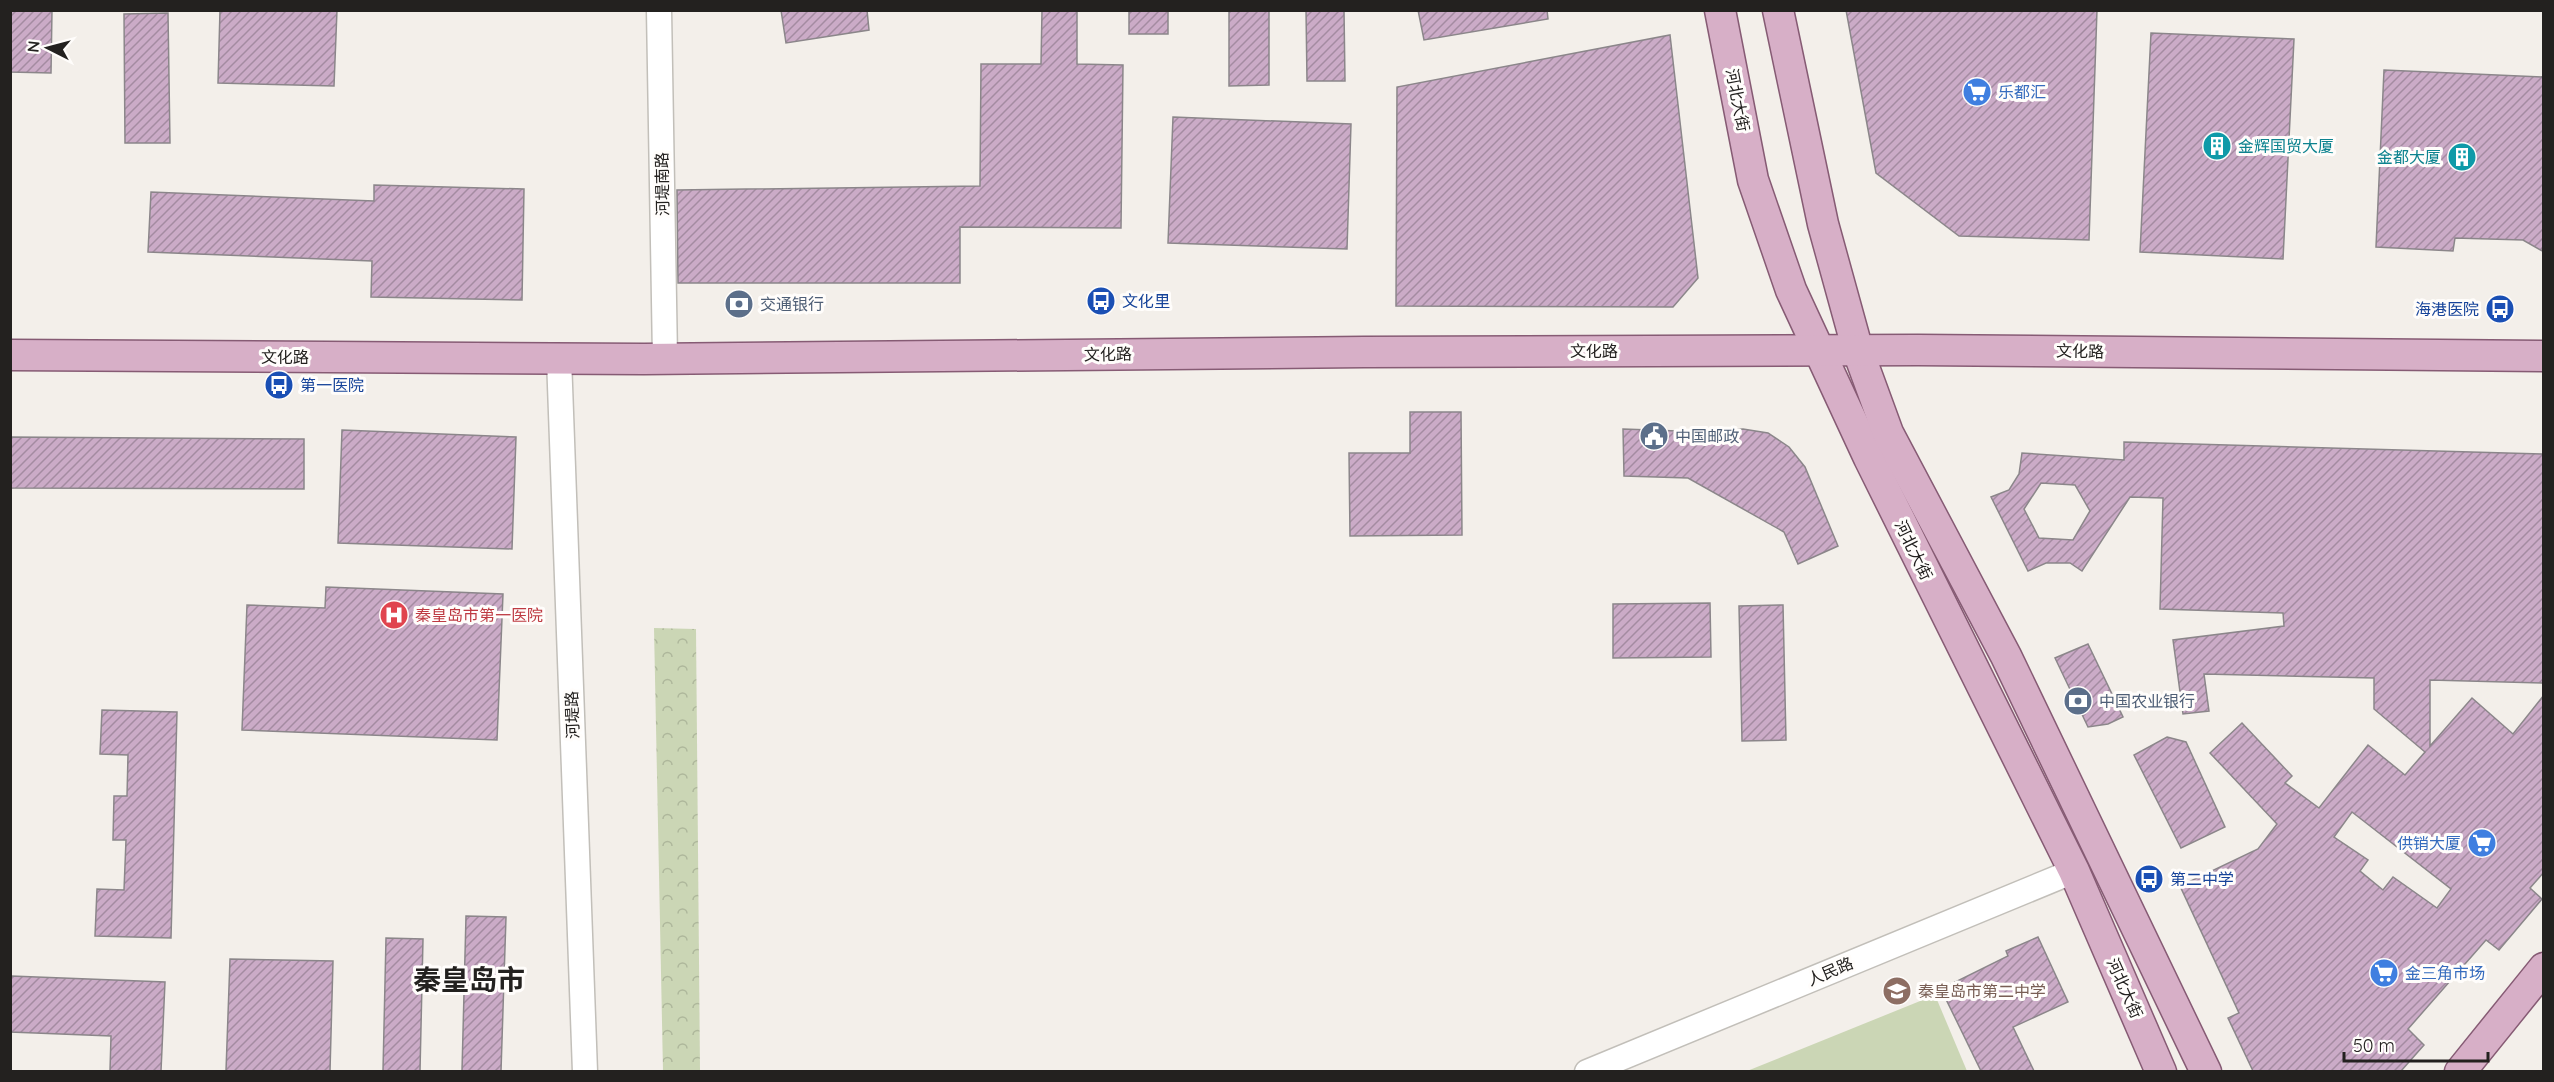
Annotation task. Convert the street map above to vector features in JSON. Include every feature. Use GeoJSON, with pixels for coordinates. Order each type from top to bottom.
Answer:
{"type":"FeatureCollection","features":[{"type":"Feature","properties":{"kind":"main road","name":"河北大街"},"geometry":{"type":"LineString","coordinates":[[1720,10],[1753,180],[1791,290],[1869,458],[2074,871],[2161,1071]]}},
{"type":"Feature","properties":{"kind":"main road"},"geometry":{"type":"LineString","coordinates":[[1778,10],[1823,224],[1858,351],[1888,433],[2006,656],[2206,1071]]}},
{"type":"Feature","properties":{"kind":"main road","name":"文化路"},"geometry":{"type":"LineString","coordinates":[[10,355],[654,359],[1820,350],[2544,356]]}},
{"type":"Feature","properties":{"kind":"main road"},"geometry":{"type":"LineString","coordinates":[[2460,1071],[2544,968]]}},
{"type":"Feature","properties":{"kind":"street","name":"河堤南路"},"geometry":{"type":"LineString","coordinates":[[654,359],[659,10]]}},
{"type":"Feature","properties":{"kind":"street","name":"河堤路"},"geometry":{"type":"LineString","coordinates":[[559,358],[585,1071]]}},
{"type":"Feature","properties":{"kind":"street","name":"人民路"},"geometry":{"type":"LineString","coordinates":[[1587,1071],[2074,871]]}},
{"type":"Feature","properties":{"kind":"green space"},"geometry":{"type":"Polygon","coordinates":[[[654,628],[696,629],[700,1071],[663,1071],[654,628]]]}},
{"type":"Feature","properties":{"kind":"green space"},"geometry":{"type":"Polygon","coordinates":[[[1935,995],[1967,1071],[1747,1071],[1935,995]]]}},
{"type":"Feature","properties":{"kind":"building"},"geometry":{"type":"Polygon","coordinates":[[[10,10],[52,10],[51,73],[10,72],[10,10]]]}},
{"type":"Feature","properties":{"kind":"building"},"geometry":{"type":"Polygon","coordinates":[[[220,10],[337,10],[334,86],[218,83],[220,10]]]}},
{"type":"Feature","properties":{"kind":"building"},"geometry":{"type":"Polygon","coordinates":[[[781,10],[867,10],[869,30],[786,43],[781,10]]]}},
{"type":"Feature","properties":{"kind":"building"},"geometry":{"type":"Polygon","coordinates":[[[1042,10],[1077,10],[1077,64],[1123,65],[1121,228],[960,227],[960,283],[678,283],[677,190],[980,186],[981,64],[1041,64],[1042,10]]]}},
{"type":"Feature","properties":{"kind":"building"},"geometry":{"type":"Polygon","coordinates":[[[1129,10],[1168,10],[1168,34],[1129,34],[1129,10]]]}},
{"type":"Feature","properties":{"kind":"building"},"geometry":{"type":"Polygon","coordinates":[[[1229,10],[1269,10],[1269,85],[1229,86],[1229,10]]]}},
{"type":"Feature","properties":{"kind":"building"},"geometry":{"type":"Polygon","coordinates":[[[1306,10],[1344,10],[1345,81],[1307,81],[1306,10]]]}},
{"type":"Feature","properties":{"kind":"building"},"geometry":{"type":"Polygon","coordinates":[[[1418,10],[1547,10],[1548,19],[1424,40],[1418,10]]]}},
{"type":"Feature","properties":{"kind":"building","name":"乐都汇"},"geometry":{"type":"Polygon","coordinates":[[[1846,10],[2097,10],[2089,240],[1959,236],[1876,173],[1846,10]]]}},
{"type":"Feature","properties":{"kind":"building"},"geometry":{"type":"Polygon","coordinates":[[[168,13],[170,143],[125,143],[124,14],[168,13]]]}},
{"type":"Feature","properties":{"kind":"building","name":"金辉国贸大厦"},"geometry":{"type":"Polygon","coordinates":[[[2151,33],[2294,39],[2283,259],[2140,252],[2151,33]]]}},
{"type":"Feature","properties":{"kind":"building"},"geometry":{"type":"Polygon","coordinates":[[[1670,35],[1698,278],[1673,307],[1396,306],[1397,87],[1670,35]]]}},
{"type":"Feature","properties":{"kind":"building","name":"金都大厦"},"geometry":{"type":"Polygon","coordinates":[[[2384,70],[2544,77],[2544,252],[2523,240],[2455,238],[2453,251],[2376,247],[2384,70]]]}},
{"type":"Feature","properties":{"kind":"building"},"geometry":{"type":"Polygon","coordinates":[[[1173,117],[1351,124],[1347,249],[1168,243],[1173,117]]]}},
{"type":"Feature","properties":{"kind":"building"},"geometry":{"type":"Polygon","coordinates":[[[374,185],[524,189],[522,300],[371,297],[372,261],[148,252],[151,192],[374,201],[374,185]]]}},
{"type":"Feature","properties":{"kind":"building"},"geometry":{"type":"Polygon","coordinates":[[[1410,412],[1461,412],[1462,535],[1350,536],[1349,453],[1410,453],[1410,412]]]}},
{"type":"Feature","properties":{"kind":"building"},"geometry":{"type":"Polygon","coordinates":[[[1623,429],[1705,432],[1743,429],[1768,433],[1789,447],[1805,467],[1838,546],[1798,564],[1784,532],[1688,478],[1624,476],[1623,429]]]}},
{"type":"Feature","properties":{"kind":"building"},"geometry":{"type":"Polygon","coordinates":[[[342,430],[516,437],[512,549],[338,543],[342,430]]]}},
{"type":"Feature","properties":{"kind":"building"},"geometry":{"type":"Polygon","coordinates":[[[10,437],[304,439],[304,489],[10,488],[10,437]]]}},
{"type":"Feature","properties":{"kind":"building"},"geometry":{"type":"Polygon","coordinates":[[[2124,442],[2544,454],[2544,683],[2430,680],[2430,746],[2472,698],[2513,734],[2544,695],[2544,872],[2530,888],[2542,899],[2499,950],[2486,940],[2408,1029],[2424,1045],[2401,1071],[2253,1071],[2228,1018],[2239,1013],[2180,886],[2258,849],[2277,824],[2210,753],[2242,723],[2292,776],[2285,783],[2319,808],[2368,745],[2405,775],[2425,752],[2374,709],[2374,678],[2204,674],[2209,711],[2183,714],[2173,640],[2284,626],[2283,613],[2160,609],[2163,498],[2130,497],[2082,571],[2070,563],[2046,563],[2028,571],[1991,497],[2009,490],[2019,474],[2022,453],[2124,460],[2124,442]],[[2041,483],[2024,509],[2039,538],[2073,540],[2090,511],[2075,485],[2041,483]],[[2352,812],[2334,837],[2368,860],[2360,871],[2383,890],[2393,877],[2437,908],[2451,889],[2352,812]]]}},
{"type":"Feature","properties":{"kind":"building"},"geometry":{"type":"Polygon","coordinates":[[[326,587],[503,594],[497,740],[242,730],[247,605],[325,608],[326,587]]]}},
{"type":"Feature","properties":{"kind":"building"},"geometry":{"type":"Polygon","coordinates":[[[1710,603],[1711,657],[1613,658],[1613,604],[1710,603]]]}},
{"type":"Feature","properties":{"kind":"building"},"geometry":{"type":"Polygon","coordinates":[[[1783,605],[1786,740],[1742,741],[1739,606],[1783,605]]]}},
{"type":"Feature","properties":{"kind":"building"},"geometry":{"type":"Polygon","coordinates":[[[2088,644],[2123,717],[2108,724],[2088,727],[2055,658],[2088,644]]]}},
{"type":"Feature","properties":{"kind":"building"},"geometry":{"type":"Polygon","coordinates":[[[102,710],[177,712],[171,938],[95,936],[97,889],[124,890],[126,840],[113,840],[114,796],[127,796],[128,755],[100,754],[102,710]]]}},
{"type":"Feature","properties":{"kind":"building"},"geometry":{"type":"Polygon","coordinates":[[[2167,737],[2186,742],[2225,827],[2181,848],[2134,755],[2167,737]]]}},
{"type":"Feature","properties":{"kind":"building"},"geometry":{"type":"Polygon","coordinates":[[[466,916],[506,917],[501,1071],[462,1071],[466,916]]]}},
{"type":"Feature","properties":{"kind":"building"},"geometry":{"type":"Polygon","coordinates":[[[2038,937],[2068,1002],[2013,1027],[2034,1071],[1981,1071],[1941,989],[2008,956],[2006,951],[2038,937]]]}},
{"type":"Feature","properties":{"kind":"building"},"geometry":{"type":"Polygon","coordinates":[[[386,938],[423,939],[420,1071],[383,1071],[386,938]]]}},
{"type":"Feature","properties":{"kind":"building"},"geometry":{"type":"Polygon","coordinates":[[[230,959],[333,961],[330,1071],[226,1071],[230,959]]]}},
{"type":"Feature","properties":{"kind":"building"},"geometry":{"type":"Polygon","coordinates":[[[11,976],[165,982],[161,1071],[110,1071],[111,1036],[10,1032],[11,976]]]}},
{"type":"Feature","properties":{"kind":"place","name":"乐都汇"},"geometry":{"type":"Point","coordinates":[1977,92]}},
{"type":"Feature","properties":{"kind":"place","name":"金辉国贸大厦"},"geometry":{"type":"Point","coordinates":[2217,146]}},
{"type":"Feature","properties":{"kind":"place","name":"金都大厦"},"geometry":{"type":"Point","coordinates":[2462,157]}},
{"type":"Feature","properties":{"kind":"place","name":"文化里"},"geometry":{"type":"Point","coordinates":[1101,301]}},
{"type":"Feature","properties":{"kind":"place","name":"交通银行"},"geometry":{"type":"Point","coordinates":[739,304]}},
{"type":"Feature","properties":{"kind":"place","name":"海港医院"},"geometry":{"type":"Point","coordinates":[2500,309]}},
{"type":"Feature","properties":{"kind":"place","name":"第一医院"},"geometry":{"type":"Point","coordinates":[279,385]}},
{"type":"Feature","properties":{"kind":"place","name":"中国邮政"},"geometry":{"type":"Point","coordinates":[1654,436]}},
{"type":"Feature","properties":{"kind":"place","name":"秦皇岛市第一医院"},"geometry":{"type":"Point","coordinates":[394,615]}},
{"type":"Feature","properties":{"kind":"place","name":"中国农业银行"},"geometry":{"type":"Point","coordinates":[2078,701]}},
{"type":"Feature","properties":{"kind":"place","name":"供销大厦"},"geometry":{"type":"Point","coordinates":[2482,843]}},
{"type":"Feature","properties":{"kind":"place","name":"第二中学"},"geometry":{"type":"Point","coordinates":[2149,879]}},
{"type":"Feature","properties":{"kind":"place","name":"金三角市场"},"geometry":{"type":"Point","coordinates":[2384,973]}},
{"type":"Feature","properties":{"kind":"place","name":"秦皇岛市第二中学"},"geometry":{"type":"Point","coordinates":[1897,991]}},
{"type":"Feature","properties":{"kind":"district","name":"秦皇岛市"},"geometry":{"type":"Point","coordinates":[469,980]}}]}
